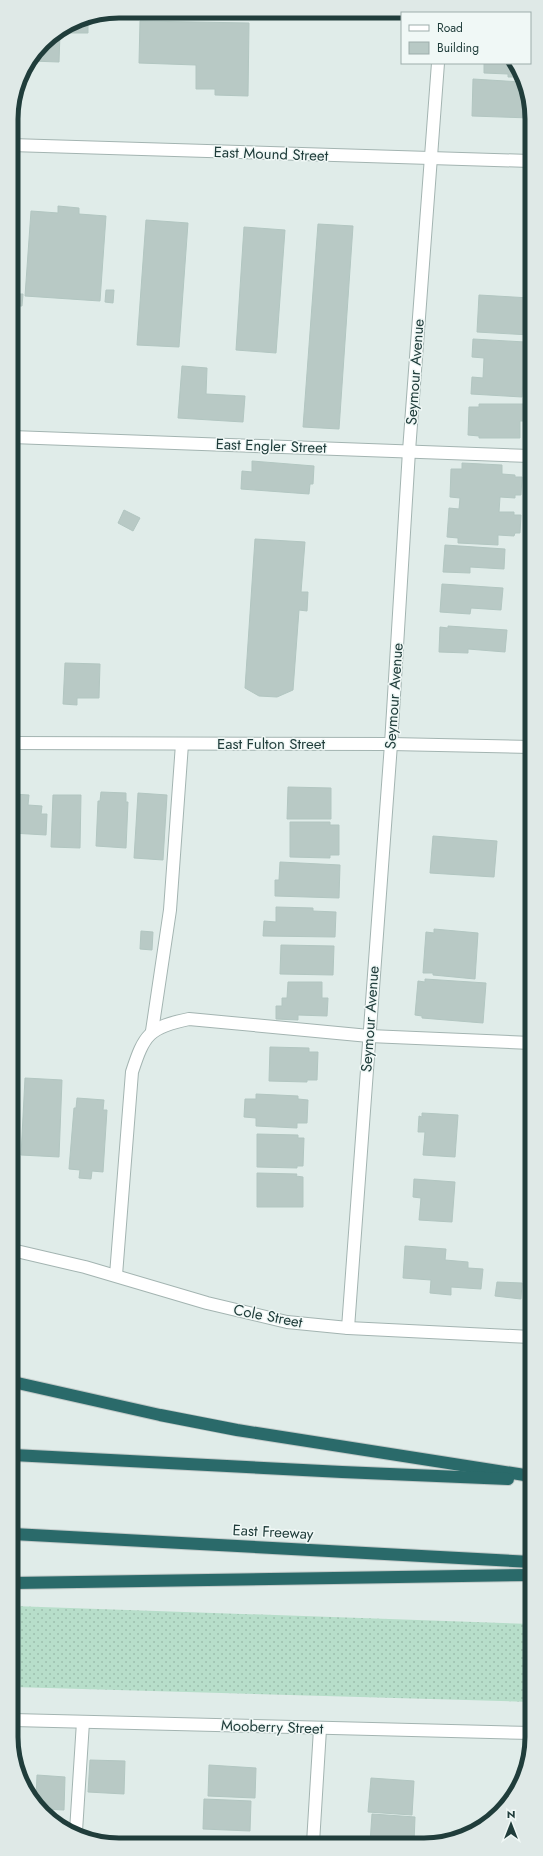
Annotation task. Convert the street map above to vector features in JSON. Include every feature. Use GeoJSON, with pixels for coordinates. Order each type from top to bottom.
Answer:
{"type":"FeatureCollection","features":[{"type":"Feature","properties":{"kind":"highway"},"geometry":{"type":"LineString","coordinates":[[18,1383],[207,1424],[525,1475]]}},
{"type":"Feature","properties":{"kind":"highway"},"geometry":{"type":"LineString","coordinates":[[18,1455],[525,1480]]}},
{"type":"Feature","properties":{"kind":"highway","name":"East Freeway"},"geometry":{"type":"LineString","coordinates":[[18,1534],[525,1562]]}},
{"type":"Feature","properties":{"kind":"highway"},"geometry":{"type":"LineString","coordinates":[[18,1583],[525,1575]]}},
{"type":"Feature","properties":{"kind":"street","name":"Seymour Avenue"},"geometry":{"type":"LineString","coordinates":[[348,1328],[391,744],[409,451],[438,64]]}},
{"type":"Feature","properties":{"kind":"street","name":"East Mound Street"},"geometry":{"type":"LineString","coordinates":[[18,145],[525,161]]}},
{"type":"Feature","properties":{"kind":"street","name":"East Engler Street"},"geometry":{"type":"LineString","coordinates":[[18,437],[525,456]]}},
{"type":"Feature","properties":{"kind":"street","name":"East Fulton Street"},"geometry":{"type":"LineString","coordinates":[[18,743],[391,744],[525,747]]}},
{"type":"Feature","properties":{"kind":"street"},"geometry":{"type":"LineString","coordinates":[[116,1276],[132,1072],[141,1046],[152,1031],[170,910],[182,744]]}},
{"type":"Feature","properties":{"kind":"street"},"geometry":{"type":"LineString","coordinates":[[152,1031],[171,1022],[188,1019],[369,1036],[525,1043]]}},
{"type":"Feature","properties":{"kind":"street","name":"Cole Street"},"geometry":{"type":"LineString","coordinates":[[18,1252],[116,1276],[207,1303],[287,1322],[348,1328],[525,1337]]}},
{"type":"Feature","properties":{"kind":"street","name":"Mooberry Street"},"geometry":{"type":"LineString","coordinates":[[18,1720],[320,1729],[525,1733]]}},
{"type":"Feature","properties":{"kind":"street"},"geometry":{"type":"LineString","coordinates":[[76,1828],[83,1722]]}},
{"type":"Feature","properties":{"kind":"street"},"geometry":{"type":"LineString","coordinates":[[313,1838],[320,1729]]}},
{"type":"Feature","properties":{"kind":"green space"},"geometry":{"type":"Polygon","coordinates":[[[18,1606],[525,1624],[525,1702],[18,1687],[18,1606]]]}},
{"type":"Feature","properties":{"kind":"building"},"geometry":{"type":"Polygon","coordinates":[[[140,21],[249,23],[248,96],[215,95],[215,89],[196,89],[196,65],[139,63],[140,21]]]}},
{"type":"Feature","properties":{"kind":"building"},"geometry":{"type":"Polygon","coordinates":[[[88,23],[88,33],[67,33],[88,23]]]}},
{"type":"Feature","properties":{"kind":"building"},"geometry":{"type":"Polygon","coordinates":[[[60,38],[59,62],[37,61],[43,53],[60,38]]]}},
{"type":"Feature","properties":{"kind":"building"},"geometry":{"type":"Polygon","coordinates":[[[484,64],[509,64],[516,77],[508,77],[508,74],[484,73],[484,64]]]}},
{"type":"Feature","properties":{"kind":"building"},"geometry":{"type":"Polygon","coordinates":[[[473,79],[518,82],[523,100],[525,118],[472,116],[473,79]]]}},
{"type":"Feature","properties":{"kind":"building"},"geometry":{"type":"Polygon","coordinates":[[[58,206],[79,208],[79,214],[106,216],[100,301],[25,296],[31,211],[58,213],[58,206]]]}},
{"type":"Feature","properties":{"kind":"building"},"geometry":{"type":"Polygon","coordinates":[[[146,220],[188,223],[179,347],[137,345],[146,220]]]}},
{"type":"Feature","properties":{"kind":"building"},"geometry":{"type":"Polygon","coordinates":[[[318,224],[353,226],[339,429],[303,427],[318,224]]]}},
{"type":"Feature","properties":{"kind":"building"},"geometry":{"type":"Polygon","coordinates":[[[244,227],[285,230],[276,353],[236,350],[244,227]]]}},
{"type":"Feature","properties":{"kind":"building"},"geometry":{"type":"Polygon","coordinates":[[[106,290],[114,290],[113,303],[105,302],[106,290]]]}},
{"type":"Feature","properties":{"kind":"building"},"geometry":{"type":"Polygon","coordinates":[[[18,294],[23,294],[22,306],[18,306],[18,294]]]}},
{"type":"Feature","properties":{"kind":"building"},"geometry":{"type":"Polygon","coordinates":[[[479,295],[525,298],[525,335],[477,332],[479,295]]]}},
{"type":"Feature","properties":{"kind":"building"},"geometry":{"type":"Polygon","coordinates":[[[473,339],[525,342],[522,397],[471,394],[472,377],[483,378],[484,358],[472,357],[473,339]]]}},
{"type":"Feature","properties":{"kind":"building"},"geometry":{"type":"Polygon","coordinates":[[[182,366],[207,368],[206,394],[245,396],[243,422],[178,418],[182,366]]]}},
{"type":"Feature","properties":{"kind":"building"},"geometry":{"type":"Polygon","coordinates":[[[479,404],[525,404],[525,421],[520,421],[520,438],[479,438],[479,436],[468,435],[469,407],[479,407],[479,404]]]}},
{"type":"Feature","properties":{"kind":"building"},"geometry":{"type":"Polygon","coordinates":[[[252,461],[314,466],[313,484],[310,484],[309,494],[241,489],[242,471],[252,472],[252,461]]]}},
{"type":"Feature","properties":{"kind":"building"},"geometry":{"type":"Polygon","coordinates":[[[462,463],[502,465],[502,474],[522,477],[521,495],[515,495],[515,498],[500,497],[499,512],[514,512],[514,515],[521,515],[520,533],[515,533],[514,536],[498,535],[498,545],[458,543],[458,538],[447,537],[449,508],[459,509],[460,498],[450,497],[451,469],[462,469],[462,463]]]}},
{"type":"Feature","properties":{"kind":"building"},"geometry":{"type":"Polygon","coordinates":[[[124,510],[140,518],[133,531],[118,523],[124,510]]]}},
{"type":"Feature","properties":{"kind":"building"},"geometry":{"type":"Polygon","coordinates":[[[255,539],[305,542],[301,592],[308,592],[307,611],[299,610],[293,690],[277,697],[259,696],[245,688],[255,539]]]}},
{"type":"Feature","properties":{"kind":"building"},"geometry":{"type":"Polygon","coordinates":[[[445,545],[505,549],[504,569],[470,567],[470,573],[443,572],[445,545]]]}},
{"type":"Feature","properties":{"kind":"building"},"geometry":{"type":"Polygon","coordinates":[[[442,584],[503,588],[501,610],[471,608],[470,614],[440,612],[442,584]]]}},
{"type":"Feature","properties":{"kind":"building"},"geometry":{"type":"Polygon","coordinates":[[[448,626],[507,630],[505,652],[468,649],[468,653],[439,652],[440,627],[448,628],[448,626]]]}},
{"type":"Feature","properties":{"kind":"building"},"geometry":{"type":"Polygon","coordinates":[[[65,663],[100,664],[99,698],[77,698],[77,705],[63,704],[65,663]]]}},
{"type":"Feature","properties":{"kind":"building"},"geometry":{"type":"Polygon","coordinates":[[[288,787],[331,788],[331,819],[287,819],[288,787]]]}},
{"type":"Feature","properties":{"kind":"building"},"geometry":{"type":"Polygon","coordinates":[[[101,792],[126,793],[126,802],[128,802],[126,848],[96,846],[98,801],[100,801],[101,792]]]}},
{"type":"Feature","properties":{"kind":"building"},"geometry":{"type":"Polygon","coordinates":[[[138,793],[167,795],[163,860],[134,858],[138,793]]]}},
{"type":"Feature","properties":{"kind":"building"},"geometry":{"type":"Polygon","coordinates":[[[18,794],[29,795],[28,805],[42,806],[41,814],[47,814],[46,835],[18,833],[18,794]]]}},
{"type":"Feature","properties":{"kind":"building"},"geometry":{"type":"Polygon","coordinates":[[[53,795],[81,795],[80,848],[51,847],[53,795]]]}},
{"type":"Feature","properties":{"kind":"building"},"geometry":{"type":"Polygon","coordinates":[[[290,822],[330,822],[330,825],[339,825],[339,855],[330,855],[330,858],[290,857],[290,822]]]}},
{"type":"Feature","properties":{"kind":"building"},"geometry":{"type":"Polygon","coordinates":[[[433,836],[497,841],[494,877],[430,873],[433,836]]]}},
{"type":"Feature","properties":{"kind":"building"},"geometry":{"type":"Polygon","coordinates":[[[280,862],[340,865],[339,898],[275,896],[275,880],[279,880],[280,862]]]}},
{"type":"Feature","properties":{"kind":"building"},"geometry":{"type":"Polygon","coordinates":[[[276,907],[313,908],[313,911],[336,912],[335,937],[263,936],[264,921],[276,922],[276,907]]]}},
{"type":"Feature","properties":{"kind":"building"},"geometry":{"type":"Polygon","coordinates":[[[434,929],[478,933],[475,979],[423,973],[426,932],[434,933],[434,929]]]}},
{"type":"Feature","properties":{"kind":"building"},"geometry":{"type":"Polygon","coordinates":[[[141,931],[153,932],[152,950],[140,949],[141,931]]]}},
{"type":"Feature","properties":{"kind":"building"},"geometry":{"type":"Polygon","coordinates":[[[281,945],[334,946],[333,975],[280,974],[281,945]]]}},
{"type":"Feature","properties":{"kind":"building"},"geometry":{"type":"Polygon","coordinates":[[[425,979],[486,983],[483,1023],[422,1018],[422,1016],[415,1015],[418,981],[425,982],[425,979]]]}},
{"type":"Feature","properties":{"kind":"building"},"geometry":{"type":"Polygon","coordinates":[[[288,982],[322,982],[322,998],[328,998],[327,1016],[298,1015],[298,1020],[276,1019],[276,1006],[282,1006],[282,998],[287,998],[288,982]]]}},
{"type":"Feature","properties":{"kind":"building"},"geometry":{"type":"Polygon","coordinates":[[[270,1047],[309,1048],[309,1052],[318,1052],[317,1080],[307,1080],[307,1082],[269,1081],[270,1047]]]}},
{"type":"Feature","properties":{"kind":"building"},"geometry":{"type":"Polygon","coordinates":[[[25,1078],[62,1080],[59,1157],[21,1155],[25,1078]]]}},
{"type":"Feature","properties":{"kind":"building"},"geometry":{"type":"Polygon","coordinates":[[[256,1094],[298,1096],[298,1099],[308,1100],[307,1123],[297,1123],[297,1128],[256,1126],[256,1118],[244,1117],[245,1099],[256,1099],[256,1094]]]}},
{"type":"Feature","properties":{"kind":"building"},"geometry":{"type":"Polygon","coordinates":[[[77,1098],[104,1100],[103,1110],[107,1110],[103,1172],[92,1171],[91,1179],[79,1178],[80,1170],[69,1169],[74,1108],[76,1108],[77,1098]]]}},
{"type":"Feature","properties":{"kind":"building"},"geometry":{"type":"Polygon","coordinates":[[[422,1113],[458,1115],[455,1157],[423,1155],[425,1132],[418,1132],[419,1116],[422,1117],[422,1113]]]}},
{"type":"Feature","properties":{"kind":"building"},"geometry":{"type":"Polygon","coordinates":[[[257,1134],[298,1135],[298,1138],[304,1138],[303,1166],[297,1166],[297,1168],[257,1167],[257,1134]]]}},
{"type":"Feature","properties":{"kind":"building"},"geometry":{"type":"Polygon","coordinates":[[[257,1173],[297,1174],[296,1176],[303,1177],[303,1207],[257,1207],[257,1173]]]}},
{"type":"Feature","properties":{"kind":"building"},"geometry":{"type":"Polygon","coordinates":[[[414,1179],[455,1182],[452,1222],[419,1220],[421,1198],[413,1197],[414,1179]]]}},
{"type":"Feature","properties":{"kind":"building"},"geometry":{"type":"Polygon","coordinates":[[[405,1246],[446,1249],[445,1260],[468,1262],[468,1268],[483,1269],[481,1289],[451,1287],[451,1295],[430,1293],[431,1280],[403,1278],[405,1246]]]}},
{"type":"Feature","properties":{"kind":"building"},"geometry":{"type":"Polygon","coordinates":[[[497,1282],[522,1283],[521,1299],[495,1296],[497,1282]]]}},
{"type":"Feature","properties":{"kind":"building"},"geometry":{"type":"Polygon","coordinates":[[[90,1760],[125,1761],[124,1794],[88,1792],[90,1760]]]}},
{"type":"Feature","properties":{"kind":"building"},"geometry":{"type":"Polygon","coordinates":[[[209,1765],[256,1768],[255,1798],[208,1796],[209,1765]]]}},
{"type":"Feature","properties":{"kind":"building"},"geometry":{"type":"Polygon","coordinates":[[[37,1775],[65,1777],[64,1810],[50,1809],[36,1794],[37,1775]]]}},
{"type":"Feature","properties":{"kind":"building"},"geometry":{"type":"Polygon","coordinates":[[[371,1778],[414,1781],[412,1815],[368,1812],[371,1778]]]}},
{"type":"Feature","properties":{"kind":"building"},"geometry":{"type":"Polygon","coordinates":[[[204,1799],[251,1801],[250,1831],[203,1829],[204,1799]]]}},
{"type":"Feature","properties":{"kind":"building"},"geometry":{"type":"Polygon","coordinates":[[[372,1814],[415,1817],[414,1838],[370,1838],[372,1814]]]}}]}
